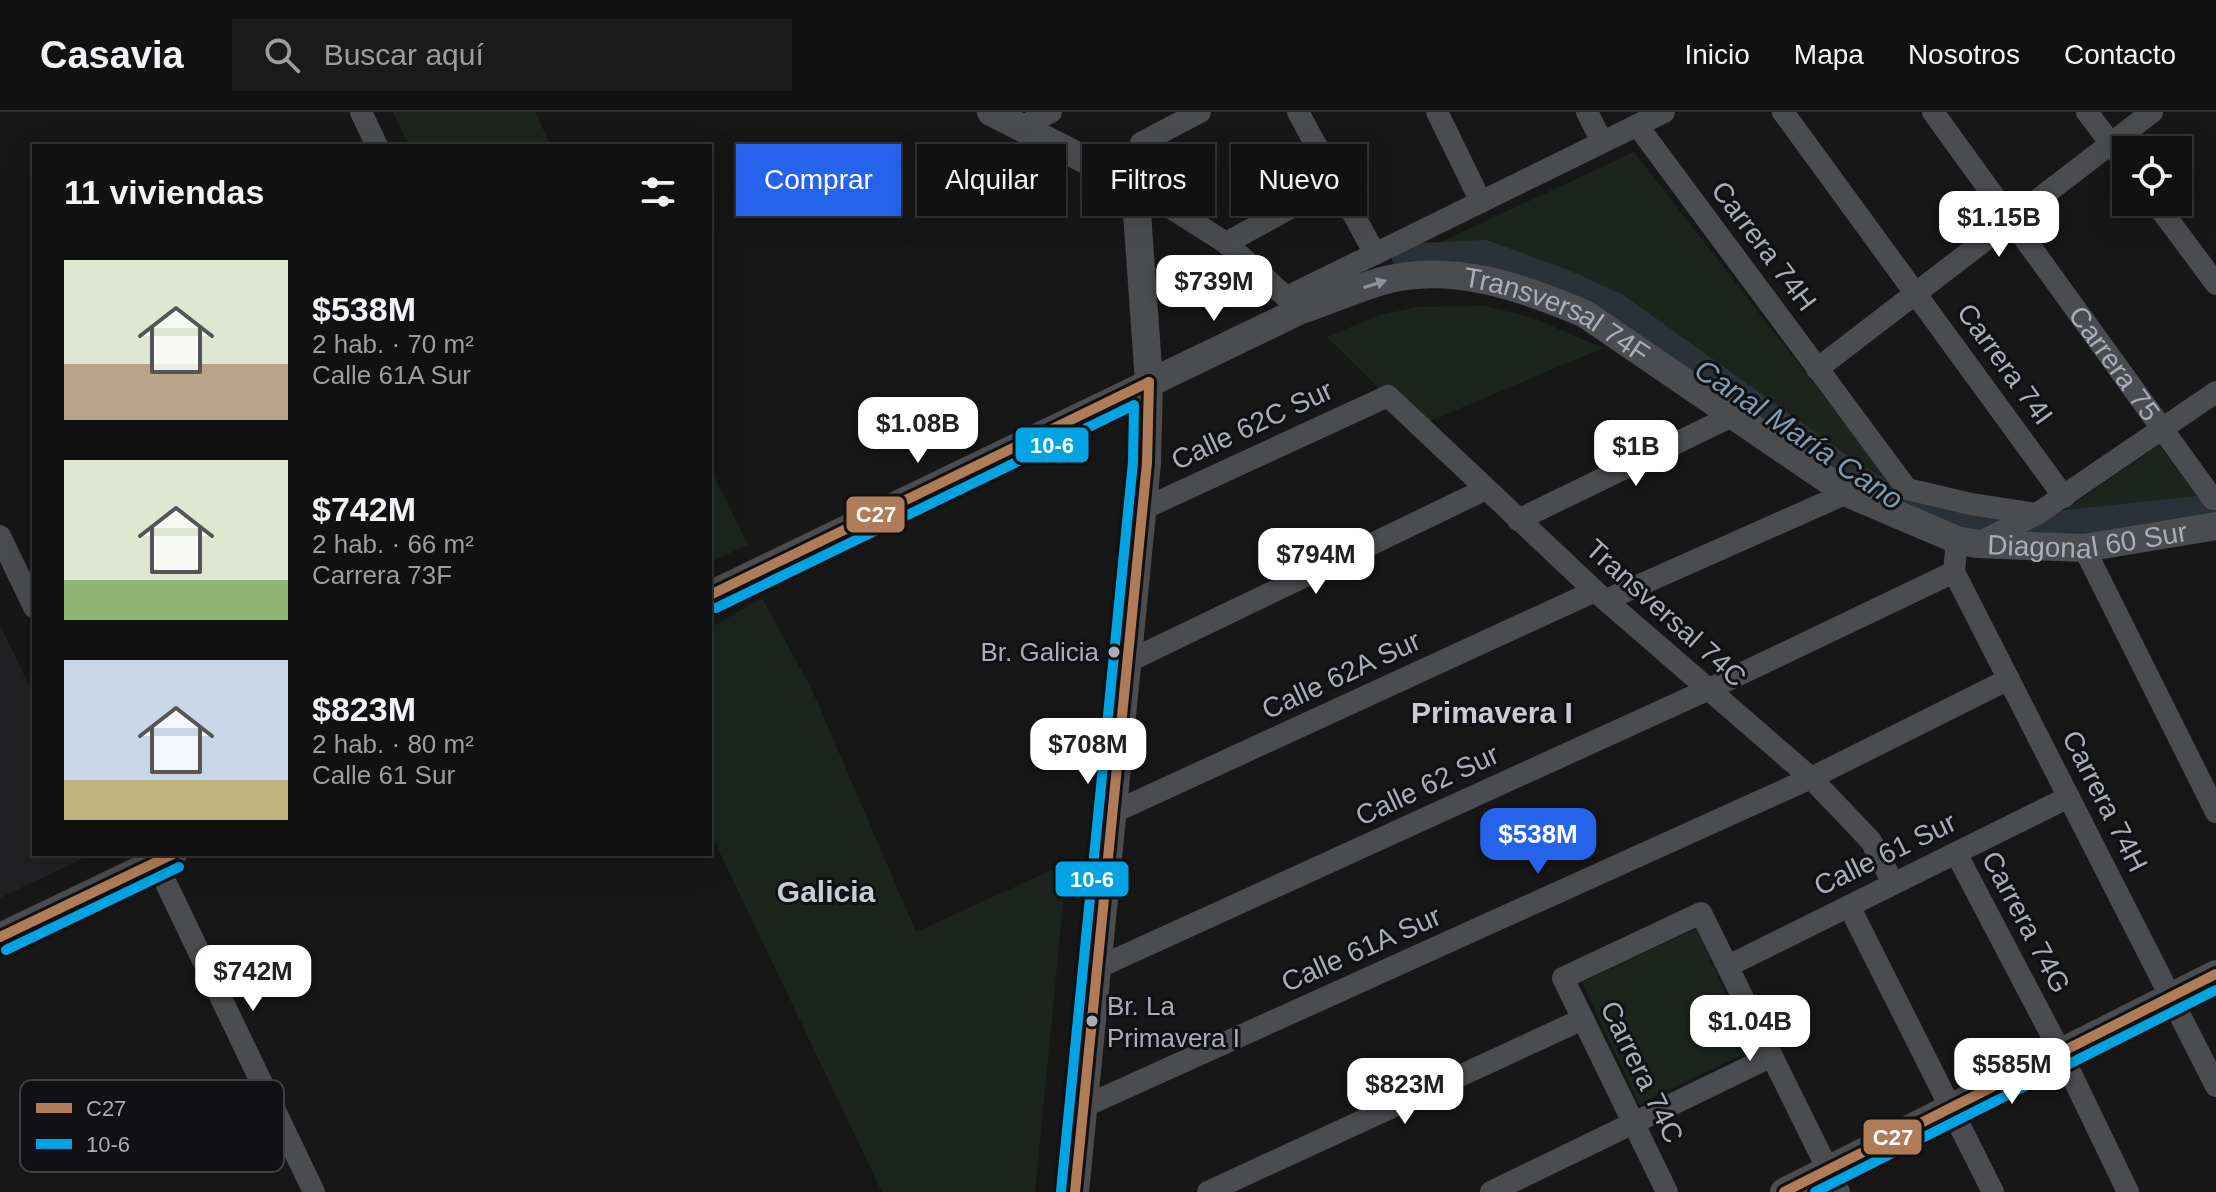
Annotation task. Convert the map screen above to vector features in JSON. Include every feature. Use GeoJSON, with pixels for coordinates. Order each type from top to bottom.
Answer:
{"type":"FeatureCollection","features":[{"type":"Feature","properties":{"kind":"street"},"geometry":{"type":"LineString","coordinates":[[361,112],[376,144]]}},
{"type":"Feature","properties":{"kind":"street"},"geometry":{"type":"LineString","coordinates":[[991,112],[1082,158]]}},
{"type":"Feature","properties":{"kind":"street"},"geometry":{"type":"LineString","coordinates":[[1021,127],[1051,112]]}},
{"type":"Feature","properties":{"kind":"street"},"geometry":{"type":"LineString","coordinates":[[1141,143],[1200,112]]}},
{"type":"Feature","properties":{"kind":"street"},"geometry":{"type":"LineString","coordinates":[[1298,112],[1315,144]]}},
{"type":"Feature","properties":{"kind":"street"},"geometry":{"type":"LineString","coordinates":[[1437,112],[1481,202]]}},
{"type":"Feature","properties":{"kind":"street"},"geometry":{"type":"LineString","coordinates":[[1587,112],[1602,142]]}},
{"type":"Feature","properties":{"kind":"street"},"geometry":{"type":"LineString","coordinates":[[1184,216],[1226,243],[1294,303],[1375,254],[1664,112]]}},
{"type":"Feature","properties":{"kind":"street","name":"Carrera 74I"},"geometry":{"type":"LineString","coordinates":[[1783,112],[2064,497]]}},
{"type":"Feature","properties":{"kind":"street","name":"Carrera 75"},"geometry":{"type":"LineString","coordinates":[[1933,112],[2162,430],[2215,516]]}},
{"type":"Feature","properties":{"kind":"street"},"geometry":{"type":"LineString","coordinates":[[2087,112],[2111,144]]}},
{"type":"Feature","properties":{"kind":"street"},"geometry":{"type":"LineString","coordinates":[[1817,369],[2152,112]]}},
{"type":"Feature","properties":{"kind":"street","name":"Carrera 74H"},"geometry":{"type":"LineString","coordinates":[[1637,125],[1907,489],[1971,504],[2037,514]]}},
{"type":"Feature","properties":{"kind":"street"},"geometry":{"type":"LineString","coordinates":[[1075,1192],[1143,509],[1149,382],[1137,216]]}},
{"type":"Feature","properties":{"kind":"street"},"geometry":{"type":"LineString","coordinates":[[1226,243],[1276,216]]}},
{"type":"Feature","properties":{"kind":"street"},"geometry":{"type":"LineString","coordinates":[[1354,216],[1375,254]]}},
{"type":"Feature","properties":{"kind":"street"},"geometry":{"type":"LineString","coordinates":[[2165,216],[2216,284]]}},
{"type":"Feature","properties":{"kind":"street","name":"Transversal 74F"},"geometry":{"type":"LineString","coordinates":[[712,594],[1149,382],[1294,303],[1429,273],[1468,277],[1543,296],[1585,314],[1847,493],[1967,542]]}},
{"type":"Feature","properties":{"kind":"street"},"geometry":{"type":"LineString","coordinates":[[1954,572],[1967,542],[2037,514],[2216,392]]}},
{"type":"Feature","properties":{"kind":"street","name":"Calle 62C Sur"},"geometry":{"type":"LineString","coordinates":[[1143,509],[1388,396]]}},
{"type":"Feature","properties":{"kind":"street","name":"Transversal 74C"},"geometry":{"type":"LineString","coordinates":[[1388,396],[1601,596],[1811,778],[1871,841],[1893,883]]}},
{"type":"Feature","properties":{"kind":"street"},"geometry":{"type":"LineString","coordinates":[[1518,520],[1734,415]]}},
{"type":"Feature","properties":{"kind":"street"},"geometry":{"type":"LineString","coordinates":[[1127,662],[1486,489]]}},
{"type":"Feature","properties":{"kind":"street","name":"Calle 62A Sur"},"geometry":{"type":"LineString","coordinates":[[1112,813],[1601,596],[1847,493]]}},
{"type":"Feature","properties":{"kind":"street","name":"Diagonal 60 Sur"},"geometry":{"type":"LineString","coordinates":[[1967,542],[2084,548],[2215,516]]}},
{"type":"Feature","properties":{"kind":"street"},"geometry":{"type":"LineString","coordinates":[[0,536],[32,603]]}},
{"type":"Feature","properties":{"kind":"street"},"geometry":{"type":"LineString","coordinates":[[2084,548],[2216,812]]}},
{"type":"Feature","properties":{"kind":"street","name":"Carrera 74H"},"geometry":{"type":"LineString","coordinates":[[1954,572],[2216,1086]]}},
{"type":"Feature","properties":{"kind":"street","name":"Calle 62 Sur"},"geometry":{"type":"LineString","coordinates":[[1097,968],[1707,690],[1954,572]]}},
{"type":"Feature","properties":{"kind":"street","name":"Calle 61A Sur"},"geometry":{"type":"LineString","coordinates":[[1083,1107],[1811,778],[2009,679]]}},
{"type":"Feature","properties":{"kind":"street","name":"Calle 61 Sur"},"geometry":{"type":"LineString","coordinates":[[1728,966],[2069,797]]}},
{"type":"Feature","properties":{"kind":"street","name":"Carrera 74G"},"geometry":{"type":"LineString","coordinates":[[1956,853],[2061,1053],[2128,1192]]}},
{"type":"Feature","properties":{"kind":"street"},"geometry":{"type":"LineString","coordinates":[[0,937],[160,857],[263,1080]]}},
{"type":"Feature","properties":{"kind":"street"},"geometry":{"type":"LineString","coordinates":[[1849,906],[1993,1192]]}},
{"type":"Feature","properties":{"kind":"street","name":"Carrera 74C"},"geometry":{"type":"LineString","coordinates":[[1667,1192],[1563,978],[1701,913],[1728,966]]}},
{"type":"Feature","properties":{"kind":"street"},"geometry":{"type":"LineString","coordinates":[[1728,966],[1834,1181]]}},
{"type":"Feature","properties":{"kind":"street"},"geometry":{"type":"LineString","coordinates":[[1784,1192],[1834,1181],[1951,1108],[2216,974]]}},
{"type":"Feature","properties":{"kind":"street"},"geometry":{"type":"LineString","coordinates":[[1217,1190],[1583,1019]]}},
{"type":"Feature","properties":{"kind":"street"},"geometry":{"type":"LineString","coordinates":[[1491,1192],[1772,1056]]}},
{"type":"Feature","properties":{"kind":"street"},"geometry":{"type":"LineString","coordinates":[[284,1127],[314,1192]]}},
{"type":"Feature","properties":{"kind":"shaded area"},"geometry":{"type":"Polygon","coordinates":[[[393,112],[535,112],[550,144],[408,144],[393,112]]]}},
{"type":"Feature","properties":{"kind":"shaded area"},"geometry":{"type":"Polygon","coordinates":[[[1634,152],[1914,513],[1849,474],[1616,307],[1563,283],[1484,254],[1406,258],[1634,152]]]}},
{"type":"Feature","properties":{"kind":"shaded area"},"geometry":{"type":"Polygon","coordinates":[[[1486,306],[1533,318],[1603,348],[1418,426],[1327,337],[1379,315],[1418,307],[1486,306]]]}},
{"type":"Feature","properties":{"kind":"shaded area"},"geometry":{"type":"Polygon","coordinates":[[[2159,445],[2207,509],[2040,527],[2159,445]]]}},
{"type":"Feature","properties":{"kind":"shaded area"},"geometry":{"type":"Polygon","coordinates":[[[712,472],[748,545],[712,561],[712,472]]]}},
{"type":"Feature","properties":{"kind":"shaded area"},"geometry":{"type":"Polygon","coordinates":[[[762,598],[812,690],[916,932],[1067,863],[1035,1192],[882,1192],[712,836],[712,627],[762,598]]]}},
{"type":"Feature","properties":{"kind":"shaded area"},"geometry":{"type":"Polygon","coordinates":[[[0,625],[32,691],[32,856],[88,856],[0,898],[0,625]]]}},
{"type":"Feature","properties":{"kind":"shaded area"},"geometry":{"type":"Polygon","coordinates":[[[1696,929],[1752,1050],[1639,1104],[1582,982],[1696,929]]]}},
{"type":"Feature","properties":{"kind":"waterway","name":"Canal María Cano"},"geometry":{"type":"LineString","coordinates":[[1406,258],[1484,254],[1563,283],[1616,307],[1849,474],[1914,513],[2040,527],[2216,508]]}},
{"type":"Feature","properties":{"kind":"transit line","name":"C27"},"geometry":{"type":"LineString","coordinates":[[712,594],[1149,382]]}},
{"type":"Feature","properties":{"kind":"transit line","name":"C27"},"geometry":{"type":"LineString","coordinates":[[1075,1192],[1147,463],[1149,382]]}},
{"type":"Feature","properties":{"kind":"transit line","name":"10-6"},"geometry":{"type":"LineString","coordinates":[[716,608],[1134,405],[1133,462],[1061,1191]]}},
{"type":"Feature","properties":{"kind":"transit line","name":"C27"},"geometry":{"type":"LineString","coordinates":[[0,937],[169,856]]}},
{"type":"Feature","properties":{"kind":"transit line","name":"10-6"},"geometry":{"type":"LineString","coordinates":[[6,950],[179,867]]}},
{"type":"Feature","properties":{"kind":"transit line","name":"C27"},"geometry":{"type":"LineString","coordinates":[[1784,1192],[2216,974]]}},
{"type":"Feature","properties":{"kind":"transit line","name":"10-6"},"geometry":{"type":"LineString","coordinates":[[1815,1192],[2216,990]]}},
{"type":"Feature","properties":{"kind":"place","name":"Br. Galicia"},"geometry":{"type":"Point","coordinates":[1114,652]}},
{"type":"Feature","properties":{"kind":"place","name":"Br. La Primavera I"},"geometry":{"type":"Point","coordinates":[1092,1021]}},
{"type":"Feature","properties":{"kind":"district","name":"Primavera I"},"geometry":{"type":"Point","coordinates":[1492,712]}},
{"type":"Feature","properties":{"kind":"district","name":"Galicia"},"geometry":{"type":"Point","coordinates":[826,891]}}]}
